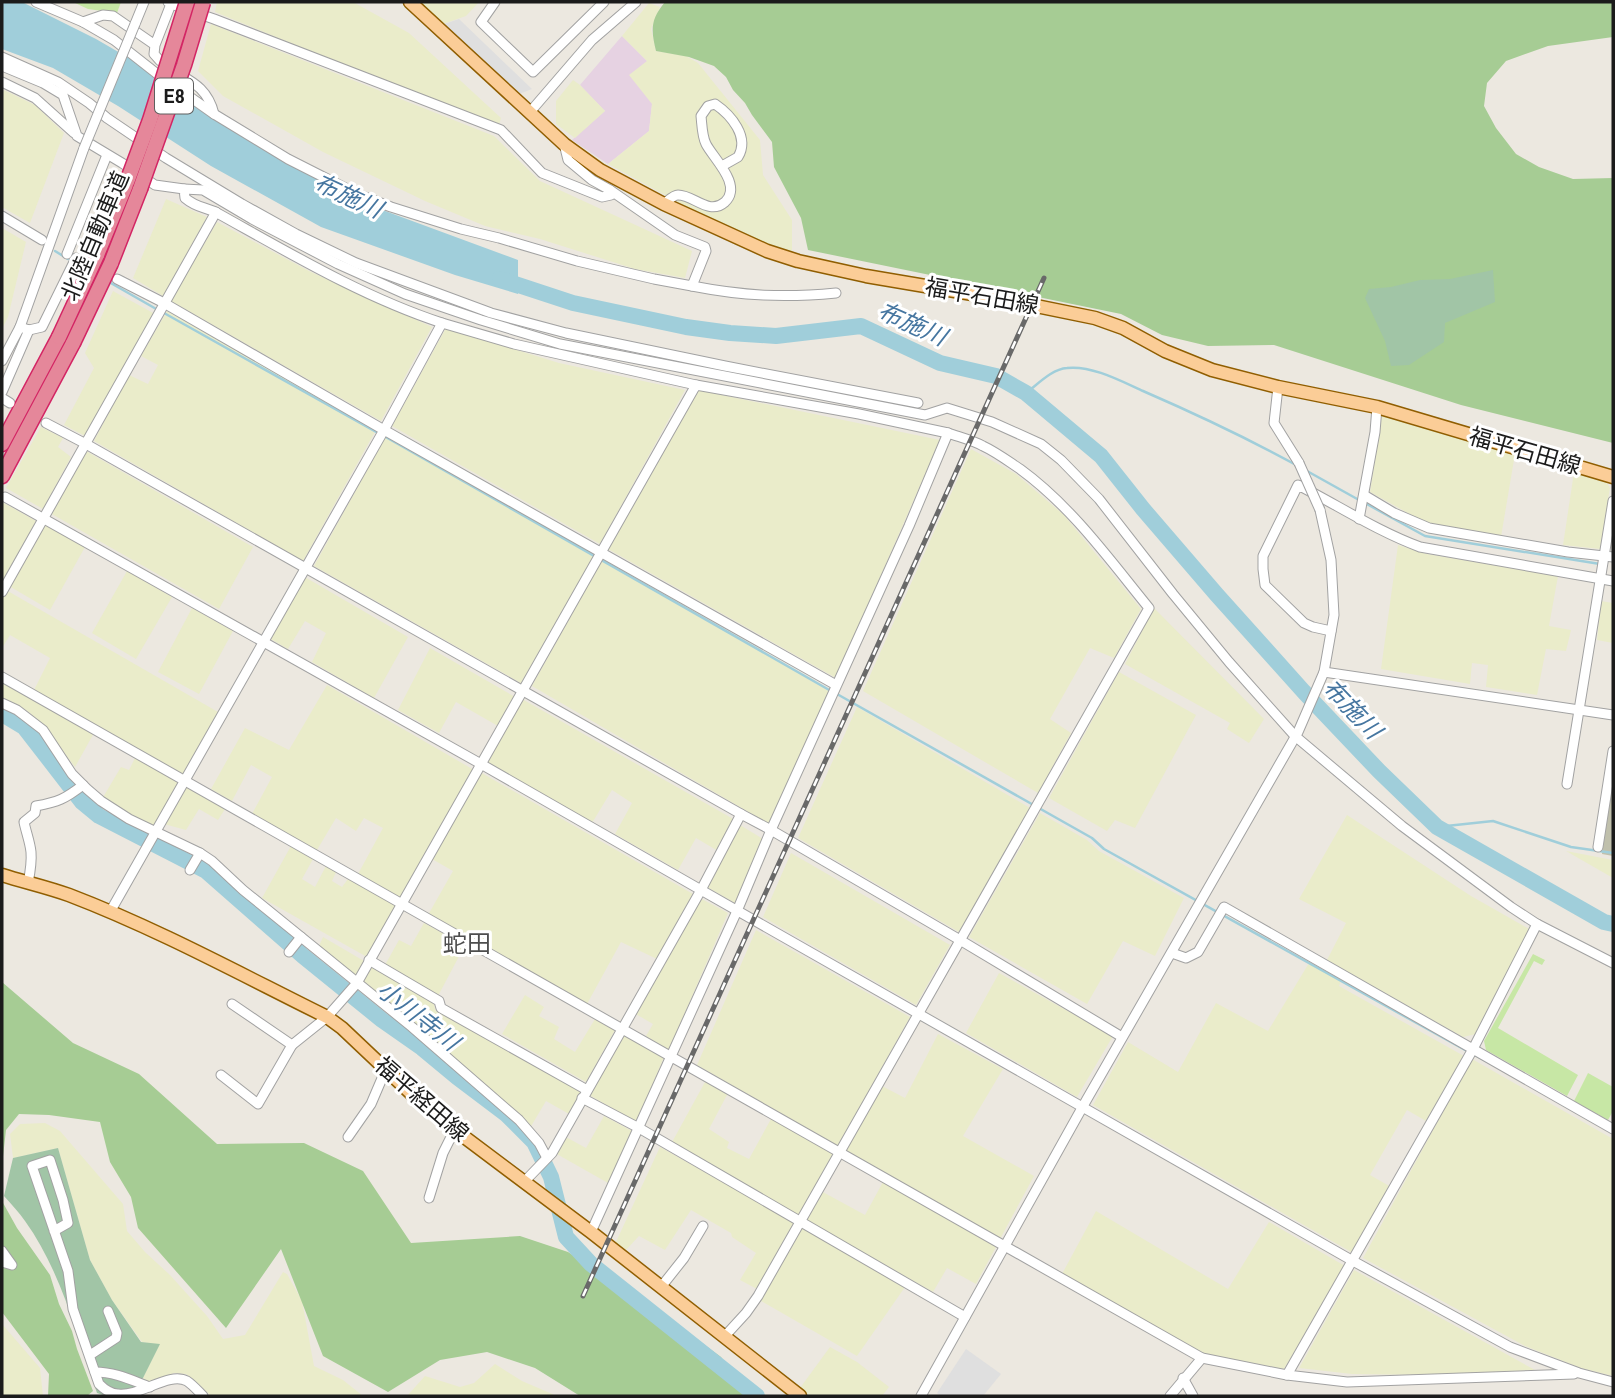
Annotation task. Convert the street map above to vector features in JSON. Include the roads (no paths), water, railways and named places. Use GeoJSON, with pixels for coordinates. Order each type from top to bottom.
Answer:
{"type":"FeatureCollection","features":[{"type":"Feature","properties":{"kind":"highway","name":"北陸自動車道"},"geometry":{"type":"LineString","coordinates":[[2,476],[73,343],[111,263],[150,120],[187,2]]}},
{"type":"Feature","properties":{"kind":"highway","name":"北陸自動車道"},"geometry":{"type":"LineString","coordinates":[[2,444],[134,186],[184,65],[203,2]]}},
{"type":"Feature","properties":{"kind":"main road","name":"福平石田線"},"geometry":{"type":"LineString","coordinates":[[410,2],[564,144],[600,170],[664,204],[758,247],[798,261],[866,276],[1095,318],[1123,328],[1165,351],[1212,369],[1278,387],[1377,407],[1613,477]]}},
{"type":"Feature","properties":{"kind":"main road","name":"福平経田線"},"geometry":{"type":"LineString","coordinates":[[2,875],[66,894],[110,912],[327,1017],[416,1098],[800,1396]]}},
{"type":"Feature","properties":{"kind":"street"},"geometry":{"type":"LineString","coordinates":[[36,2],[83,22],[114,40],[214,114],[288,159],[357,194],[391,207],[578,261],[726,293],[772,297],[836,293]]}},
{"type":"Feature","properties":{"kind":"street"},"geometry":{"type":"LineString","coordinates":[[2,392],[84,148],[144,2]]}},
{"type":"Feature","properties":{"kind":"street"},"geometry":{"type":"LineString","coordinates":[[214,114],[211,102],[203,91],[154,54],[169,2],[501,130],[541,173],[602,197],[611,195],[610,190]]}},
{"type":"Feature","properties":{"kind":"street"},"geometry":{"type":"LineString","coordinates":[[495,2],[481,22],[533,72],[604,2]]}},
{"type":"Feature","properties":{"kind":"street"},"geometry":{"type":"LineString","coordinates":[[530,112],[592,40],[636,2]]}},
{"type":"Feature","properties":{"kind":"street"},"geometry":{"type":"LineString","coordinates":[[83,22],[103,15],[113,16],[155,45]]}},
{"type":"Feature","properties":{"kind":"street"},"geometry":{"type":"LineString","coordinates":[[2,57],[58,82],[166,158],[242,204],[356,263],[491,313],[566,333],[918,403]]}},
{"type":"Feature","properties":{"kind":"street"},"geometry":{"type":"LineString","coordinates":[[2,66],[43,83],[63,95],[77,136]]}},
{"type":"Feature","properties":{"kind":"street"},"geometry":{"type":"LineString","coordinates":[[2,82],[35,98],[77,136],[155,185],[203,190],[338,264],[405,294],[560,344],[925,415],[947,408],[992,422],[1041,444],[1099,499],[1229,662],[1296,734],[1402,826],[1511,907],[1537,924],[1613,963]]}},
{"type":"Feature","properties":{"kind":"street"},"geometry":{"type":"LineString","coordinates":[[664,204],[675,195],[680,195],[704,206],[715,207],[724,203],[730,194],[722,166],[706,143],[702,128],[701,116],[709,106],[715,104],[724,109],[740,133],[743,144],[738,157],[722,166]]}},
{"type":"Feature","properties":{"kind":"street"},"geometry":{"type":"LineString","coordinates":[[564,144],[568,160],[592,180],[675,235],[705,247],[706,251],[692,286]]}},
{"type":"Feature","properties":{"kind":"street"},"geometry":{"type":"LineString","coordinates":[[67,254],[107,155]]}},
{"type":"Feature","properties":{"kind":"street"},"geometry":{"type":"LineString","coordinates":[[184,189],[185,198],[193,205],[216,212],[307,263],[407,311],[442,323],[526,347],[696,385],[948,433],[983,446],[1037,481],[1062,505],[1088,532],[1149,608],[758,1296],[724,1337]]}},
{"type":"Feature","properties":{"kind":"street"},"geometry":{"type":"LineString","coordinates":[[2,592],[216,212]]}},
{"type":"Feature","properties":{"kind":"street"},"geometry":{"type":"LineString","coordinates":[[2,216],[42,240]]}},
{"type":"Feature","properties":{"kind":"street"},"geometry":{"type":"LineString","coordinates":[[2,360],[24,329],[42,327],[79,259],[56,248]]}},
{"type":"Feature","properties":{"kind":"street"},"geometry":{"type":"LineString","coordinates":[[117,279],[164,303],[836,685]]}},
{"type":"Feature","properties":{"kind":"street"},"geometry":{"type":"LineString","coordinates":[[110,912],[442,323]]}},
{"type":"Feature","properties":{"kind":"street"},"geometry":{"type":"LineString","coordinates":[[221,1075],[258,1104],[292,1045],[327,1017],[357,983],[696,385]]}},
{"type":"Feature","properties":{"kind":"street"},"geometry":{"type":"LineString","coordinates":[[921,1396],[1082,1106],[1296,734],[1324,672],[1334,615],[1331,560],[1320,510],[1299,463],[1274,423],[1278,387]]}},
{"type":"Feature","properties":{"kind":"street"},"geometry":{"type":"LineString","coordinates":[[1359,519],[1377,407]]}},
{"type":"Feature","properties":{"kind":"street"},"geometry":{"type":"LineString","coordinates":[[46,423],[771,830],[1122,1037]]}},
{"type":"Feature","properties":{"kind":"street"},"geometry":{"type":"LineString","coordinates":[[591,1232],[737,911],[948,433]]}},
{"type":"Feature","properties":{"kind":"street"},"geometry":{"type":"LineString","coordinates":[[1331,631],[1304,623],[1265,585],[1264,556],[1298,485],[1396,538],[1420,547],[1613,581]]}},
{"type":"Feature","properties":{"kind":"street"},"geometry":{"type":"LineString","coordinates":[[1364,495],[1394,513],[1429,528],[1568,552],[1609,556]]}},
{"type":"Feature","properties":{"kind":"street"},"geometry":{"type":"LineString","coordinates":[[5,497],[1510,1348],[1579,1373],[1613,1382]]}},
{"type":"Feature","properties":{"kind":"street"},"geometry":{"type":"LineString","coordinates":[[1567,783],[1600,579],[1609,556],[1613,501]]}},
{"type":"Feature","properties":{"kind":"street"},"geometry":{"type":"LineString","coordinates":[[1324,672],[1613,715]]}},
{"type":"Feature","properties":{"kind":"street"},"geometry":{"type":"LineString","coordinates":[[2,677],[1202,1358],[1287,1375],[1347,1382],[1579,1373]]}},
{"type":"Feature","properties":{"kind":"street"},"geometry":{"type":"LineString","coordinates":[[2,703],[18,710],[43,730],[72,774],[113,810],[154,834],[200,853],[212,861],[243,890],[519,1120],[540,1143],[547,1158]]}},
{"type":"Feature","properties":{"kind":"street"},"geometry":{"type":"LineString","coordinates":[[1598,847],[1613,751]]}},
{"type":"Feature","properties":{"kind":"street"},"geometry":{"type":"LineString","coordinates":[[28,883],[31,850],[24,822],[35,813],[36,806],[57,802],[83,785]]}},
{"type":"Feature","properties":{"kind":"street"},"geometry":{"type":"LineString","coordinates":[[529,1185],[552,1153],[741,814]]}},
{"type":"Feature","properties":{"kind":"street"},"geometry":{"type":"LineString","coordinates":[[190,870],[200,853]]}},
{"type":"Feature","properties":{"kind":"street"},"geometry":{"type":"LineString","coordinates":[[1172,953],[1186,958],[1198,952],[1224,907],[1613,1129]]}},
{"type":"Feature","properties":{"kind":"street"},"geometry":{"type":"LineString","coordinates":[[1287,1375],[1474,1049],[1537,924]]}},
{"type":"Feature","properties":{"kind":"street"},"geometry":{"type":"LineString","coordinates":[[289,952],[301,937]]}},
{"type":"Feature","properties":{"kind":"street"},"geometry":{"type":"LineString","coordinates":[[369,960],[439,1001],[441,1008],[639,1128],[965,1317]]}},
{"type":"Feature","properties":{"kind":"street"},"geometry":{"type":"LineString","coordinates":[[232,1004],[292,1045]]}},
{"type":"Feature","properties":{"kind":"street"},"geometry":{"type":"LineString","coordinates":[[348,1137],[371,1104],[386,1069]]}},
{"type":"Feature","properties":{"kind":"street"},"geometry":{"type":"LineString","coordinates":[[429,1198],[443,1153],[455,1129]]}},
{"type":"Feature","properties":{"kind":"street"},"geometry":{"type":"LineString","coordinates":[[54,1231],[68,1223],[50,1160],[32,1166],[54,1231],[68,1271],[73,1309],[99,1384],[118,1394],[139,1391],[178,1378],[188,1381],[203,1396]]}},
{"type":"Feature","properties":{"kind":"street"},"geometry":{"type":"LineString","coordinates":[[661,1287],[684,1258],[703,1226]]}},
{"type":"Feature","properties":{"kind":"street"},"geometry":{"type":"LineString","coordinates":[[2,1251],[12,1265],[2,1262]]}},
{"type":"Feature","properties":{"kind":"street"},"geometry":{"type":"LineString","coordinates":[[90,1355],[116,1338],[117,1333],[108,1311]]}},
{"type":"Feature","properties":{"kind":"street"},"geometry":{"type":"LineString","coordinates":[[1170,1396],[1202,1358]]}},
{"type":"Feature","properties":{"kind":"street"},"geometry":{"type":"LineString","coordinates":[[94,1372],[126,1377],[150,1387]]}},
{"type":"Feature","properties":{"kind":"street"},"geometry":{"type":"LineString","coordinates":[[1184,1378],[1193,1396]]}},
{"type":"Feature","properties":{"kind":"water"},"geometry":{"type":"Polygon","coordinates":[[[2,2],[22,2],[96,39],[203,101],[260,147],[377,208],[518,260],[518,294],[455,275],[321,227],[211,166],[53,68],[2,49],[2,2]]]}},
{"type":"Feature","properties":{"kind":"waterway"},"geometry":{"type":"LineString","coordinates":[[55,251],[68,259]]}},
{"type":"Feature","properties":{"kind":"waterway","name":"布施川"},"geometry":{"type":"LineString","coordinates":[[500,279],[573,303],[686,327],[730,333],[776,336],[861,326],[940,363],[996,376],[1026,393],[1101,456],[1143,509],[1304,692],[1437,827],[1604,922],[1613,924]]}},
{"type":"Feature","properties":{"kind":"waterway"},"geometry":{"type":"LineString","coordinates":[[109,282],[158,310]]}},
{"type":"Feature","properties":{"kind":"waterway"},"geometry":{"type":"LineString","coordinates":[[164,313],[378,433]]}},
{"type":"Feature","properties":{"kind":"waterway"},"geometry":{"type":"LineString","coordinates":[[1026,393],[1045,377],[1061,369],[1096,371],[1202,417],[1298,466]]}},
{"type":"Feature","properties":{"kind":"waterway"},"geometry":{"type":"LineString","coordinates":[[384,436],[831,691]]}},
{"type":"Feature","properties":{"kind":"waterway"},"geometry":{"type":"LineString","coordinates":[[1307,471],[1359,500]]}},
{"type":"Feature","properties":{"kind":"waterway"},"geometry":{"type":"LineString","coordinates":[[1365,503],[1425,536],[1600,564]]}},
{"type":"Feature","properties":{"kind":"waterway"},"geometry":{"type":"LineString","coordinates":[[837,694],[1092,838],[1104,849],[1467,1051]]}},
{"type":"Feature","properties":{"kind":"waterway","name":"小川寺川"},"geometry":{"type":"LineString","coordinates":[[2,714],[24,727],[82,802],[99,816],[206,871],[303,956],[382,1020],[506,1114],[534,1142],[551,1177],[566,1237],[591,1264],[757,1396]]}},
{"type":"Feature","properties":{"kind":"waterway"},"geometry":{"type":"LineString","coordinates":[[1437,827],[1493,821],[1571,847],[1613,853]]}},
{"type":"Feature","properties":{"kind":"waterway"},"geometry":{"type":"LineString","coordinates":[[1473,1054],[1495,1066]]}},
{"type":"Feature","properties":{"kind":"tunnel"},"geometry":{"type":"LineString","coordinates":[[81,261],[111,275]]}},
{"type":"Feature","properties":{"kind":"railway"},"geometry":{"type":"LineString","coordinates":[[583,1296],[1044,278]]}},
{"type":"Feature","properties":{"kind":"district","name":"蛇田"},"geometry":{"type":"Point","coordinates":[467,944]}}]}
